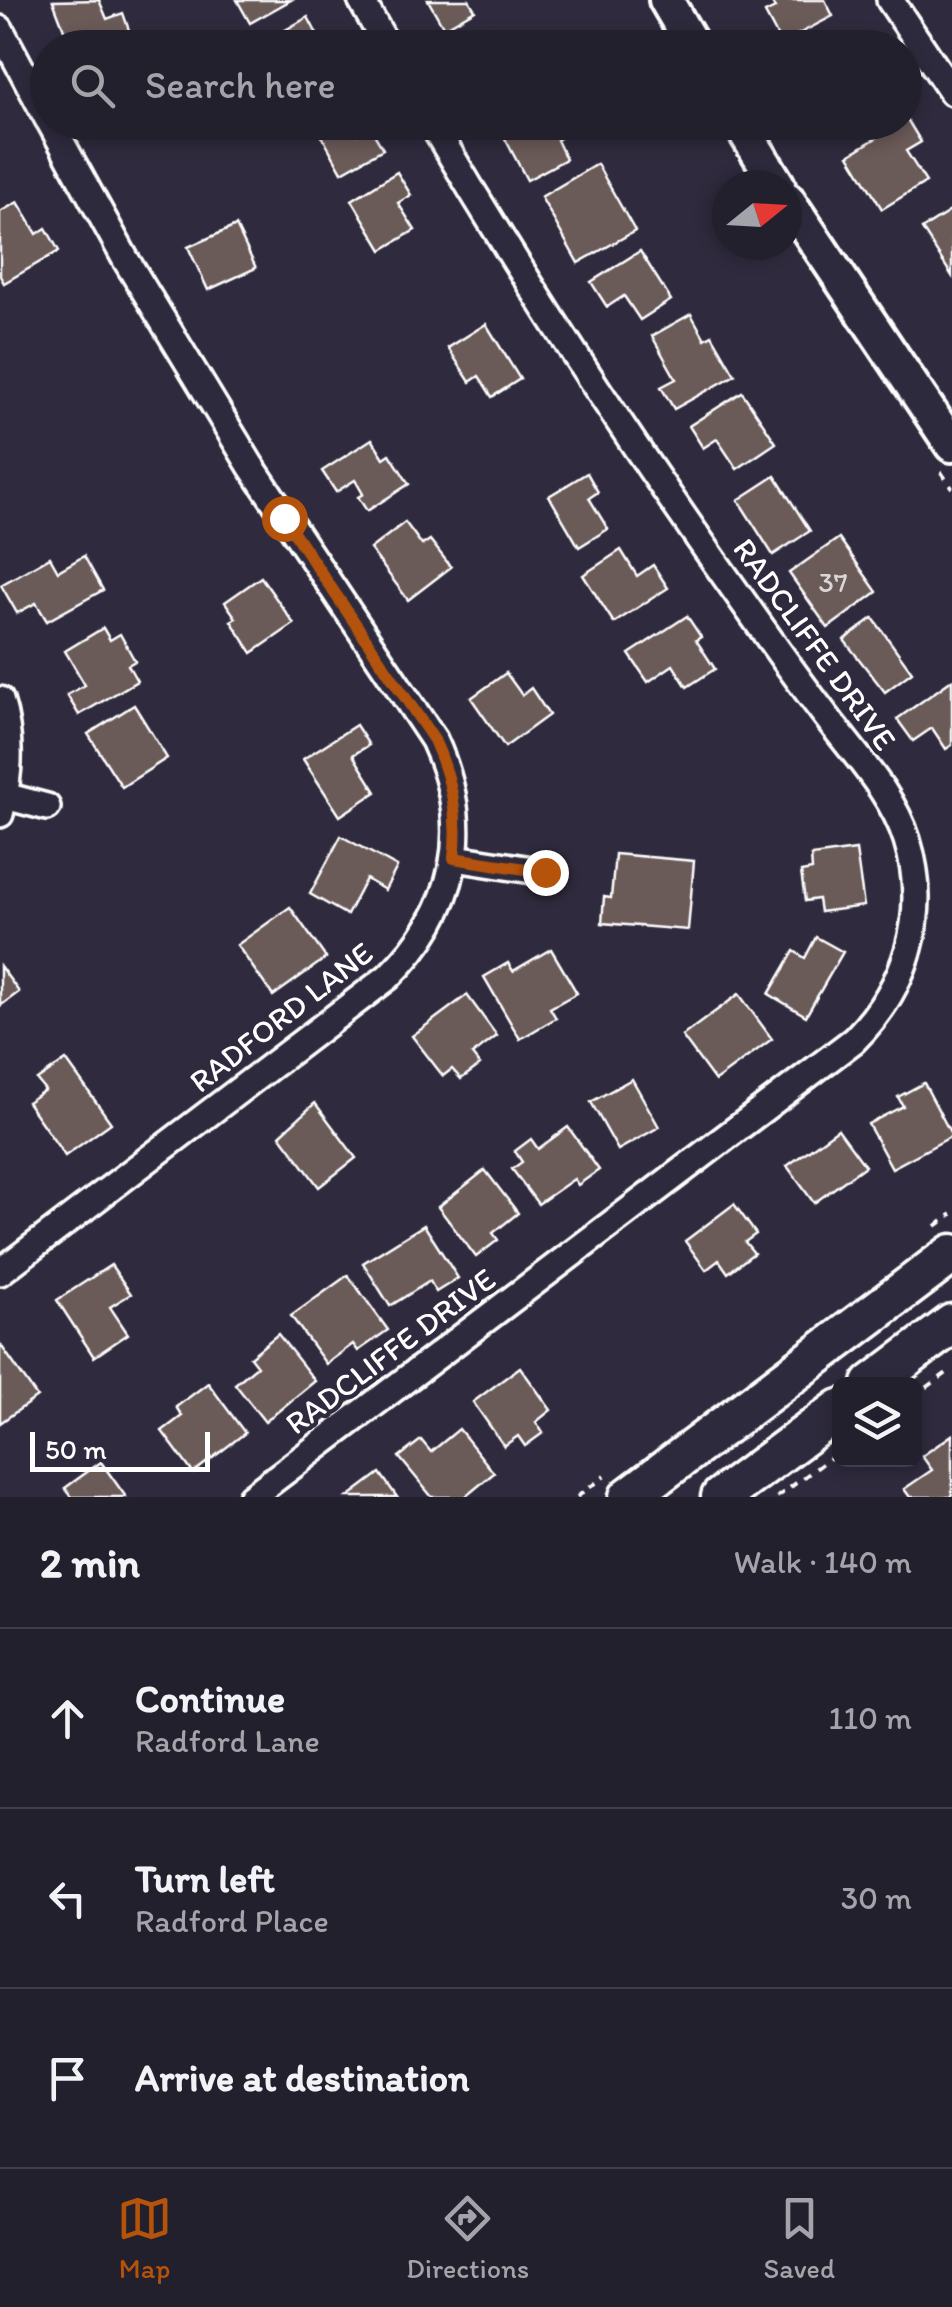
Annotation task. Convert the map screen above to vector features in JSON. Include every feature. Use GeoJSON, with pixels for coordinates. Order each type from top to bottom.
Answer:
{"type":"FeatureCollection","features":[{"type":"Feature","properties":{"kind":"main road"},"geometry":{"type":"LineString","coordinates":[[629,1497],[952,1254]]}},
{"type":"Feature","properties":{"kind":"main road"},"geometry":{"type":"LineString","coordinates":[[881,1377],[952,1324]]}},
{"type":"Feature","properties":{"kind":"main road"},"geometry":{"type":"LineString","coordinates":[[721,1497],[832,1414]]}},
{"type":"Feature","properties":{"kind":"street"},"geometry":{"type":"LineString","coordinates":[[361,0],[378,30]]}},
{"type":"Feature","properties":{"kind":"street"},"geometry":{"type":"LineString","coordinates":[[666,0],[684,30]]}},
{"type":"Feature","properties":{"kind":"street"},"geometry":{"type":"LineString","coordinates":[[890,0],[910,30]]}},
{"type":"Feature","properties":{"kind":"street","name":"RADFORD LANE"},"geometry":{"type":"LineString","coordinates":[[0,29],[30,86]]}},
{"type":"Feature","properties":{"kind":"street"},"geometry":{"type":"LineString","coordinates":[[922,47],[952,92]]}},
{"type":"Feature","properties":{"kind":"street","name":"RADFORD LANE"},"geometry":{"type":"LineString","coordinates":[[0,1272],[388,977],[432,924],[445,896],[454,858],[455,807],[448,773],[434,740],[251,466],[126,260],[59,140]]}},
{"type":"Feature","properties":{"kind":"street","name":"RADCLIFFE DRIVE"},"geometry":{"type":"LineString","coordinates":[[251,1497],[854,1040],[891,994],[908,957],[915,918],[910,851],[888,799],[773,645],[624,431],[501,240],[443,140]]}},
{"type":"Feature","properties":{"kind":"street"},"geometry":{"type":"LineString","coordinates":[[751,140],[769,170]]}},
{"type":"Feature","properties":{"kind":"street"},"geometry":{"type":"LineString","coordinates":[[802,221],[952,445]]}},
{"type":"Feature","properties":{"kind":"street"},"geometry":{"type":"LineString","coordinates":[[0,700],[9,752],[2,805],[46,807]]}},
{"type":"Feature","properties":{"kind":"street"},"geometry":{"type":"LineString","coordinates":[[454,858],[545,872]]}},
{"type":"Feature","properties":{"kind":"path"},"geometry":{"type":"LineString","coordinates":[[922,1391],[952,1368]]}},
{"type":"Feature","properties":{"kind":"path"},"geometry":{"type":"LineString","coordinates":[[777,1497],[832,1458]]}},
{"type":"Feature","properties":{"kind":"building"},"geometry":{"type":"Polygon","coordinates":[[[99,0],[107,19],[123,13],[129,30],[64,30],[53,1],[99,0]]]}},
{"type":"Feature","properties":{"kind":"building"},"geometry":{"type":"Polygon","coordinates":[[[237,0],[291,0],[250,23],[237,0]]]}},
{"type":"Feature","properties":{"kind":"building"},"geometry":{"type":"Polygon","coordinates":[[[428,0],[469,0],[475,10],[444,28],[428,0]]]}},
{"type":"Feature","properties":{"kind":"building"},"geometry":{"type":"Polygon","coordinates":[[[770,0],[825,0],[833,16],[806,30],[774,30],[765,13],[775,8],[770,0]]]}},
{"type":"Feature","properties":{"kind":"building"},"geometry":{"type":"Polygon","coordinates":[[[308,17],[315,30],[285,30],[308,17]]]}},
{"type":"Feature","properties":{"kind":"building"},"geometry":{"type":"Polygon","coordinates":[[[324,140],[378,140],[383,149],[342,172],[324,140]]]}},
{"type":"Feature","properties":{"kind":"building"},"geometry":{"type":"Polygon","coordinates":[[[506,140],[557,140],[566,159],[527,180],[506,140]]]}},
{"type":"Feature","properties":{"kind":"building"},"geometry":{"type":"Polygon","coordinates":[[[873,140],[920,140],[906,151],[926,182],[882,209],[849,155],[873,140]]]}},
{"type":"Feature","properties":{"kind":"building"},"geometry":{"type":"Polygon","coordinates":[[[597,164],[635,231],[578,263],[541,197],[597,164]]]}},
{"type":"Feature","properties":{"kind":"building"},"geometry":{"type":"Polygon","coordinates":[[[397,172],[411,195],[398,203],[415,230],[382,250],[352,200],[397,172]]]}},
{"type":"Feature","properties":{"kind":"building"},"geometry":{"type":"Polygon","coordinates":[[[18,202],[37,234],[46,228],[59,251],[4,283],[0,276],[0,212],[18,202]]]}},
{"type":"Feature","properties":{"kind":"building"},"geometry":{"type":"Polygon","coordinates":[[[952,210],[952,276],[922,229],[952,210]]]}},
{"type":"Feature","properties":{"kind":"building"},"geometry":{"type":"Polygon","coordinates":[[[236,226],[256,268],[208,290],[188,247],[236,226]]]}},
{"type":"Feature","properties":{"kind":"building"},"geometry":{"type":"Polygon","coordinates":[[[640,251],[671,300],[640,320],[624,296],[607,307],[591,282],[640,251]]]}},
{"type":"Feature","properties":{"kind":"building"},"geometry":{"type":"Polygon","coordinates":[[[691,314],[705,339],[712,335],[735,375],[674,409],[661,387],[676,379],[652,336],[691,314]]]}},
{"type":"Feature","properties":{"kind":"building"},"geometry":{"type":"Polygon","coordinates":[[[486,324],[520,379],[492,397],[479,376],[470,382],[448,348],[486,324]]]}},
{"type":"Feature","properties":{"kind":"building"},"geometry":{"type":"Polygon","coordinates":[[[742,392],[776,443],[737,469],[717,439],[703,448],[689,426],[742,392]]]}},
{"type":"Feature","properties":{"kind":"building"},"geometry":{"type":"Polygon","coordinates":[[[372,439],[384,458],[390,454],[409,484],[367,511],[358,497],[363,494],[355,480],[336,492],[322,471],[372,439]]]}},
{"type":"Feature","properties":{"kind":"building"},"geometry":{"type":"Polygon","coordinates":[[[587,473],[598,492],[589,498],[608,529],[579,547],[549,496],[587,473]]]}},
{"type":"Feature","properties":{"kind":"building"},"geometry":{"type":"Polygon","coordinates":[[[775,476],[810,531],[773,555],[738,500],[775,476]]]}},
{"type":"Feature","properties":{"kind":"building"},"geometry":{"type":"Polygon","coordinates":[[[405,522],[422,545],[430,540],[451,567],[408,600],[370,549],[405,522]]]}},
{"type":"Feature","properties":{"kind":"building"},"geometry":{"type":"Polygon","coordinates":[[[839,538],[877,592],[828,628],[789,573],[839,538]]]}},
{"type":"Feature","properties":{"kind":"building"},"geometry":{"type":"Polygon","coordinates":[[[621,550],[637,576],[653,565],[668,588],[614,623],[583,575],[621,550]]]}},
{"type":"Feature","properties":{"kind":"building"},"geometry":{"type":"Polygon","coordinates":[[[84,556],[103,590],[47,621],[36,603],[17,613],[1,585],[50,557],[58,571],[84,556]]]}},
{"type":"Feature","properties":{"kind":"building"},"geometry":{"type":"Polygon","coordinates":[[[261,577],[294,624],[252,653],[231,621],[236,618],[225,602],[261,577]]]}},
{"type":"Feature","properties":{"kind":"building"},"geometry":{"type":"Polygon","coordinates":[[[687,616],[701,637],[696,640],[715,669],[687,687],[673,665],[648,682],[629,654],[687,616]]]}},
{"type":"Feature","properties":{"kind":"building"},"geometry":{"type":"Polygon","coordinates":[[[873,618],[912,672],[885,692],[844,640],[873,618]]]}},
{"type":"Feature","properties":{"kind":"building"},"geometry":{"type":"Polygon","coordinates":[[[103,628],[110,640],[120,634],[135,661],[128,665],[137,681],[79,715],[67,695],[85,685],[65,651],[103,628]]]}},
{"type":"Feature","properties":{"kind":"building"},"geometry":{"type":"Polygon","coordinates":[[[506,673],[522,695],[531,688],[549,715],[505,747],[471,698],[506,673]]]}},
{"type":"Feature","properties":{"kind":"building"},"geometry":{"type":"Polygon","coordinates":[[[952,680],[952,745],[946,749],[932,728],[913,741],[897,719],[952,680]]]}},
{"type":"Feature","properties":{"kind":"building"},"geometry":{"type":"Polygon","coordinates":[[[134,705],[167,758],[122,787],[88,734],[134,705]]]}},
{"type":"Feature","properties":{"kind":"building"},"geometry":{"type":"Polygon","coordinates":[[[356,725],[369,745],[353,755],[376,792],[340,816],[303,759],[356,725]]]}},
{"type":"Feature","properties":{"kind":"building"},"geometry":{"type":"Polygon","coordinates":[[[341,836],[397,867],[385,890],[366,879],[347,915],[310,894],[341,836]]]}},
{"type":"Feature","properties":{"kind":"building"},"geometry":{"type":"Polygon","coordinates":[[[856,850],[864,906],[820,912],[818,899],[805,901],[801,872],[812,870],[811,856],[856,850]]]}},
{"type":"Feature","properties":{"kind":"building"},"geometry":{"type":"Polygon","coordinates":[[[615,854],[694,861],[688,930],[602,923],[604,897],[611,898],[615,854]]]}},
{"type":"Feature","properties":{"kind":"building"},"geometry":{"type":"Polygon","coordinates":[[[290,907],[326,958],[273,996],[237,945],[290,907]]]}},
{"type":"Feature","properties":{"kind":"building"},"geometry":{"type":"Polygon","coordinates":[[[816,937],[843,952],[806,1016],[769,994],[794,951],[805,958],[816,937]]]}},
{"type":"Feature","properties":{"kind":"building"},"geometry":{"type":"Polygon","coordinates":[[[551,949],[577,993],[550,1008],[556,1018],[520,1039],[484,977],[508,963],[513,971],[551,949]]]}},
{"type":"Feature","properties":{"kind":"building"},"geometry":{"type":"Polygon","coordinates":[[[0,966],[19,992],[0,1006],[0,966]]]}},
{"type":"Feature","properties":{"kind":"building"},"geometry":{"type":"Polygon","coordinates":[[[739,994],[772,1039],[715,1081],[682,1036],[739,994]]]}},
{"type":"Feature","properties":{"kind":"building"},"geometry":{"type":"Polygon","coordinates":[[[467,995],[497,1036],[472,1055],[480,1065],[461,1079],[452,1069],[443,1076],[412,1036],[467,995]]]}},
{"type":"Feature","properties":{"kind":"building"},"geometry":{"type":"Polygon","coordinates":[[[66,1060],[111,1123],[65,1156],[27,1102],[45,1090],[37,1080],[66,1060]]]}},
{"type":"Feature","properties":{"kind":"building"},"geometry":{"type":"Polygon","coordinates":[[[632,1079],[659,1127],[618,1150],[591,1102],[632,1079]]]}},
{"type":"Feature","properties":{"kind":"building"},"geometry":{"type":"Polygon","coordinates":[[[924,1083],[952,1136],[892,1168],[868,1124],[903,1106],[898,1097],[924,1083]]]}},
{"type":"Feature","properties":{"kind":"building"},"geometry":{"type":"Polygon","coordinates":[[[315,1103],[356,1158],[319,1187],[280,1135],[315,1103]]]}},
{"type":"Feature","properties":{"kind":"building"},"geometry":{"type":"Polygon","coordinates":[[[568,1127],[599,1170],[578,1185],[574,1179],[538,1204],[512,1169],[522,1162],[515,1151],[531,1139],[538,1149],[568,1127]]]}},
{"type":"Feature","properties":{"kind":"building"},"geometry":{"type":"Polygon","coordinates":[[[838,1129],[865,1166],[814,1203],[787,1166],[838,1129]]]}},
{"type":"Feature","properties":{"kind":"building"},"geometry":{"type":"Polygon","coordinates":[[[485,1170],[518,1213],[493,1233],[498,1240],[476,1257],[438,1207],[485,1170]]]}},
{"type":"Feature","properties":{"kind":"building"},"geometry":{"type":"Polygon","coordinates":[[[734,1204],[756,1234],[745,1242],[754,1253],[728,1273],[719,1260],[706,1270],[685,1241],[734,1204]]]}},
{"type":"Feature","properties":{"kind":"building"},"geometry":{"type":"Polygon","coordinates":[[[424,1225],[458,1278],[436,1292],[430,1281],[390,1306],[363,1263],[424,1225]]]}},
{"type":"Feature","properties":{"kind":"building"},"geometry":{"type":"Polygon","coordinates":[[[111,1265],[131,1294],[110,1307],[128,1334],[94,1357],[57,1300],[111,1265]]]}},
{"type":"Feature","properties":{"kind":"building"},"geometry":{"type":"Polygon","coordinates":[[[348,1275],[388,1330],[358,1351],[353,1344],[326,1364],[291,1316],[348,1275]]]}},
{"type":"Feature","properties":{"kind":"building"},"geometry":{"type":"Polygon","coordinates":[[[278,1334],[315,1381],[265,1422],[235,1384],[257,1366],[250,1357],[278,1334]]]}},
{"type":"Feature","properties":{"kind":"building"},"geometry":{"type":"Polygon","coordinates":[[[0,1344],[37,1397],[0,1423],[0,1344]]]}},
{"type":"Feature","properties":{"kind":"building"},"geometry":{"type":"Polygon","coordinates":[[[520,1367],[551,1410],[536,1422],[543,1433],[525,1446],[518,1436],[504,1446],[473,1402],[520,1367]]]}},
{"type":"Feature","properties":{"kind":"building"},"geometry":{"type":"Polygon","coordinates":[[[208,1383],[245,1433],[193,1473],[162,1431],[182,1416],[176,1407],[208,1383]]]}},
{"type":"Feature","properties":{"kind":"building"},"geometry":{"type":"Polygon","coordinates":[[[459,1429],[494,1473],[465,1497],[432,1497],[399,1457],[421,1440],[431,1452],[459,1429]]]}},
{"type":"Feature","properties":{"kind":"building"},"geometry":{"type":"Polygon","coordinates":[[[952,1435],[952,1497],[910,1497],[904,1489],[932,1470],[922,1456],[952,1435]]]}},
{"type":"Feature","properties":{"kind":"building"},"geometry":{"type":"Polygon","coordinates":[[[101,1462],[126,1497],[72,1497],[65,1488],[101,1462]]]}},
{"type":"Feature","properties":{"kind":"building"},"geometry":{"type":"Polygon","coordinates":[[[380,1473],[397,1497],[348,1497],[380,1473]]]}},
{"type":"Feature","properties":{"kind":"route"},"geometry":{"type":"LineString","coordinates":[[284,518],[434,740],[448,773],[455,807],[454,858],[545,872]]}}]}
